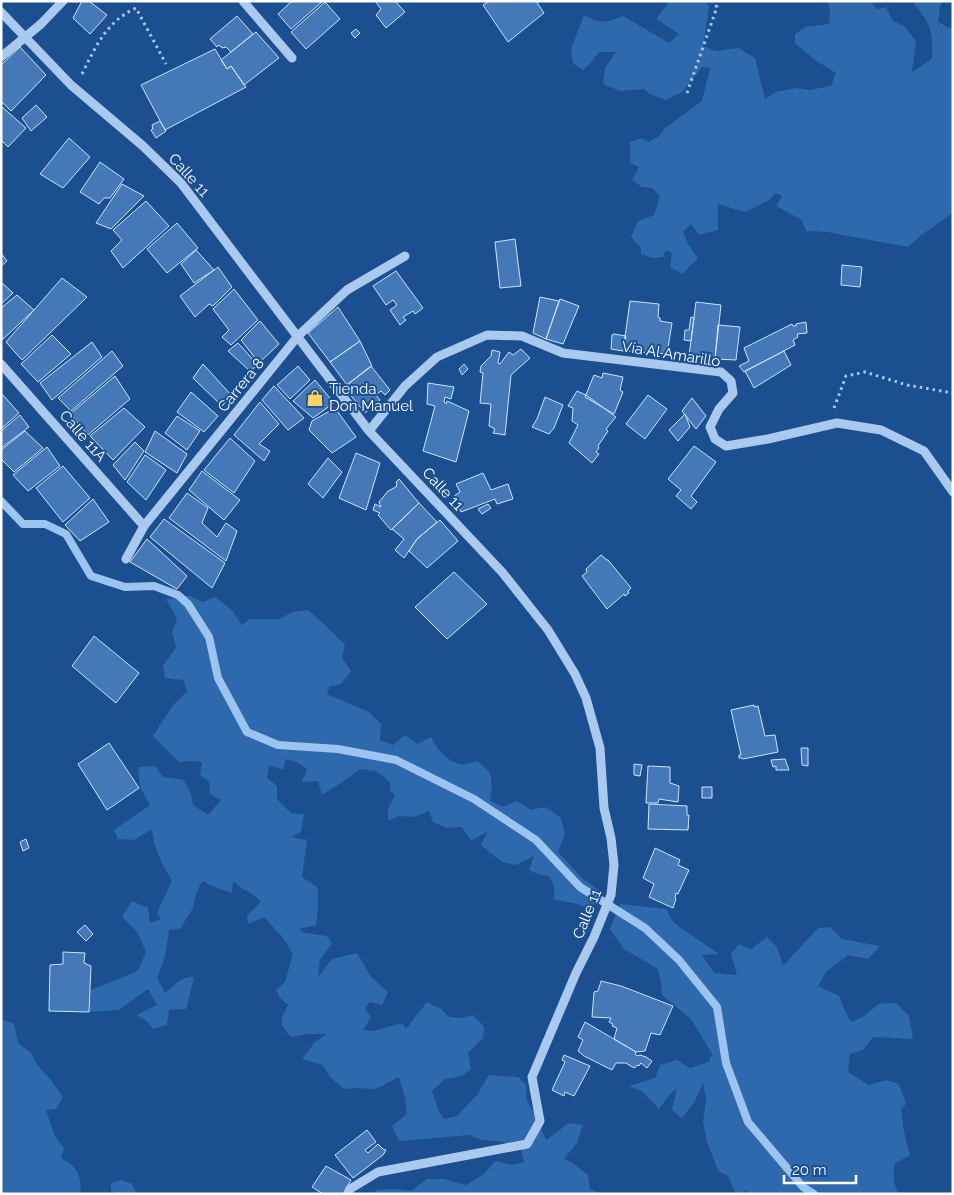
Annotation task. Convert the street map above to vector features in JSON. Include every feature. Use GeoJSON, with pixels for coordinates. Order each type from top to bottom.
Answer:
{"type":"FeatureCollection","features":[{"type":"Feature","properties":{"kind":"street"},"geometry":{"type":"LineString","coordinates":[[1,57],[41,24],[63,1]]}},
{"type":"Feature","properties":{"kind":"street"},"geometry":{"type":"LineString","coordinates":[[243,1],[292,58]]}},
{"type":"Feature","properties":{"kind":"street","name":"Calle 11"},"geometry":{"type":"LineString","coordinates":[[1,12],[71,86],[143,146],[182,183],[368,430],[502,572],[548,630],[575,674],[588,706],[600,748],[604,808],[611,838],[614,865],[612,895],[576,973],[532,1078],[540,1121],[527,1144],[378,1172],[350,1189],[348,1194]]}},
{"type":"Feature","properties":{"kind":"street","name":"Carrera 8"},"geometry":{"type":"LineString","coordinates":[[126,559],[144,526],[298,336],[347,290],[405,256]]}},
{"type":"Feature","properties":{"kind":"street","name":"Vía Al Amarillo"},"geometry":{"type":"LineString","coordinates":[[368,430],[405,386],[437,357],[487,335],[522,336],[562,353],[721,372],[731,380],[733,393],[719,409],[710,427],[715,439],[726,446],[768,439],[837,423],[881,430],[924,451],[953,492]]}},
{"type":"Feature","properties":{"kind":"street","name":"Calle 11A"},"geometry":{"type":"LineString","coordinates":[[1,364],[144,526]]}},
{"type":"Feature","properties":{"kind":"path"},"geometry":{"type":"LineString","coordinates":[[686,93],[716,7],[712,1]]}},
{"type":"Feature","properties":{"kind":"path"},"geometry":{"type":"LineString","coordinates":[[71,86],[81,75],[102,36],[109,27],[136,8],[166,64]]}},
{"type":"Feature","properties":{"kind":"path"},"geometry":{"type":"LineString","coordinates":[[837,423],[833,411],[846,376],[865,372],[907,385],[953,393]]}},
{"type":"Feature","properties":{"kind":"shaded area"},"geometry":{"type":"Polygon","coordinates":[[[670,1],[706,1],[709,7],[703,46],[716,51],[738,48],[755,58],[765,99],[776,92],[795,88],[810,90],[831,86],[836,73],[815,60],[795,43],[795,34],[806,27],[829,24],[828,1],[870,1],[877,9],[886,7],[893,21],[904,26],[916,41],[912,72],[932,59],[932,49],[931,34],[927,22],[912,1],[943,1],[940,6],[938,22],[949,28],[953,26],[953,213],[920,236],[908,247],[827,232],[806,231],[802,220],[776,206],[782,196],[776,193],[769,200],[745,212],[718,204],[718,230],[699,235],[691,224],[683,232],[688,244],[698,258],[682,274],[670,267],[672,253],[666,250],[663,257],[652,258],[641,254],[641,247],[631,237],[638,221],[654,215],[660,196],[652,188],[642,187],[632,180],[639,167],[630,163],[630,142],[641,138],[649,142],[702,101],[710,68],[702,67],[682,92],[666,100],[650,94],[644,89],[620,91],[603,84],[605,68],[616,52],[599,52],[583,70],[573,63],[571,49],[584,15],[603,22],[623,16],[669,43],[679,34],[656,19],[670,1]]]}},
{"type":"Feature","properties":{"kind":"shaded area"},"geometry":{"type":"Polygon","coordinates":[[[190,596],[203,602],[215,597],[232,610],[242,625],[250,619],[280,619],[292,612],[308,610],[345,644],[342,658],[351,671],[341,684],[329,687],[327,694],[369,712],[381,724],[380,740],[393,745],[405,735],[417,744],[431,737],[439,750],[456,763],[466,764],[477,761],[490,772],[492,787],[490,801],[503,807],[517,801],[531,810],[545,807],[561,818],[565,835],[558,852],[584,880],[602,892],[590,911],[577,904],[554,899],[554,885],[548,876],[529,870],[534,856],[516,865],[502,862],[481,845],[487,832],[471,841],[462,827],[447,828],[433,822],[429,811],[414,817],[399,816],[388,821],[388,809],[395,795],[390,791],[390,782],[376,771],[360,769],[322,795],[318,781],[302,782],[307,769],[296,762],[286,759],[283,770],[269,765],[267,778],[277,786],[277,799],[291,813],[304,814],[301,832],[291,837],[307,840],[302,877],[318,888],[318,909],[316,925],[299,929],[305,933],[327,936],[332,944],[320,959],[318,977],[332,959],[357,953],[371,977],[388,992],[382,1005],[369,1002],[365,1009],[371,1017],[363,1030],[373,1031],[402,1023],[406,1029],[427,1002],[441,1009],[449,1017],[461,1018],[473,1015],[484,1027],[483,1038],[468,1053],[471,1069],[462,1076],[445,1079],[432,1091],[438,1109],[444,1119],[457,1116],[477,1095],[489,1075],[518,1077],[526,1085],[527,1101],[546,1140],[569,1123],[583,1125],[577,1143],[564,1159],[588,1175],[590,1189],[602,1194],[374,1194],[376,1190],[397,1189],[411,1191],[427,1179],[444,1179],[466,1185],[484,1174],[495,1161],[512,1165],[524,1162],[521,1148],[503,1142],[481,1140],[470,1135],[399,1141],[392,1126],[407,1114],[399,1077],[376,1089],[344,1089],[330,1077],[323,1065],[302,1059],[315,1042],[327,1034],[307,1034],[291,1037],[282,1025],[282,1018],[288,1005],[280,998],[276,990],[285,982],[293,954],[283,938],[264,917],[248,924],[247,915],[261,902],[233,881],[232,893],[202,881],[196,894],[193,908],[180,929],[169,930],[165,957],[157,978],[165,993],[181,980],[194,977],[186,1009],[169,1010],[167,1025],[153,1029],[148,1022],[137,1015],[157,1005],[148,989],[119,1010],[87,1012],[77,1010],[91,990],[138,971],[146,952],[138,933],[122,917],[132,901],[148,908],[150,923],[161,919],[157,913],[172,880],[159,855],[152,829],[134,840],[118,839],[114,830],[150,805],[140,787],[138,767],[155,766],[163,777],[184,780],[191,794],[193,805],[208,815],[221,800],[210,794],[209,782],[200,775],[202,762],[179,762],[153,736],[174,704],[187,691],[183,680],[165,678],[163,665],[176,648],[172,632],[177,619],[166,599],[190,596]]]}},
{"type":"Feature","properties":{"kind":"shaded area"},"geometry":{"type":"Polygon","coordinates":[[[620,904],[666,909],[674,923],[719,954],[702,955],[714,973],[737,975],[731,954],[739,944],[751,949],[767,937],[777,947],[783,966],[818,928],[830,927],[842,939],[880,946],[868,959],[848,955],[826,972],[818,986],[839,996],[851,1022],[864,1016],[878,1004],[896,1003],[909,1016],[913,1039],[873,1037],[863,1050],[850,1054],[848,1072],[869,1085],[886,1080],[899,1084],[906,1104],[901,1109],[910,1155],[894,1164],[894,1181],[898,1194],[749,1194],[746,1190],[742,1194],[736,1194],[728,1176],[718,1171],[707,1142],[703,1122],[706,1100],[703,1083],[695,1101],[682,1118],[672,1110],[677,1088],[669,1095],[659,1109],[643,1092],[629,1086],[655,1078],[660,1065],[677,1060],[690,1068],[709,1062],[712,1054],[691,1019],[662,995],[658,969],[624,949],[610,929],[620,904]]]}},
{"type":"Feature","properties":{"kind":"shaded area"},"geometry":{"type":"Polygon","coordinates":[[[1,1019],[14,1024],[18,1043],[31,1053],[38,1066],[63,1097],[56,1109],[46,1110],[54,1134],[64,1149],[61,1158],[71,1164],[77,1172],[81,1188],[80,1194],[1,1194],[1,1019]]]}},
{"type":"Feature","properties":{"kind":"shaded area"},"geometry":{"type":"Polygon","coordinates":[[[121,1180],[132,1184],[137,1194],[117,1194],[111,1191],[111,1183],[121,1180]]]}},
{"type":"Feature","properties":{"kind":"building"},"geometry":{"type":"Polygon","coordinates":[[[82,1],[89,1],[107,15],[90,34],[73,18],[82,1]]]}},
{"type":"Feature","properties":{"kind":"building"},"geometry":{"type":"Polygon","coordinates":[[[292,1],[323,1],[291,29],[278,14],[292,1]]]}},
{"type":"Feature","properties":{"kind":"building"},"geometry":{"type":"Polygon","coordinates":[[[375,1],[395,1],[405,12],[386,28],[376,15],[381,9],[375,1]]]}},
{"type":"Feature","properties":{"kind":"building"},"geometry":{"type":"Polygon","coordinates":[[[490,1],[536,1],[544,13],[508,42],[483,5],[490,1]]]}},
{"type":"Feature","properties":{"kind":"building"},"geometry":{"type":"Polygon","coordinates":[[[325,2],[340,19],[306,49],[291,32],[325,2]]]}},
{"type":"Feature","properties":{"kind":"building"},"geometry":{"type":"Polygon","coordinates":[[[237,16],[253,34],[231,52],[226,47],[222,48],[219,45],[217,47],[210,39],[237,16]]]}},
{"type":"Feature","properties":{"kind":"building"},"geometry":{"type":"Polygon","coordinates":[[[356,29],[360,33],[355,38],[351,33],[356,29]]]}},
{"type":"Feature","properties":{"kind":"building"},"geometry":{"type":"Polygon","coordinates":[[[256,32],[279,58],[244,85],[231,66],[227,69],[221,60],[256,32]]]}},
{"type":"Feature","properties":{"kind":"building"},"geometry":{"type":"Polygon","coordinates":[[[20,47],[46,75],[11,111],[1,101],[1,65],[20,47]]]}},
{"type":"Feature","properties":{"kind":"building"},"geometry":{"type":"Polygon","coordinates":[[[215,49],[227,69],[231,66],[246,87],[165,130],[141,85],[215,49]]]}},
{"type":"Feature","properties":{"kind":"building"},"geometry":{"type":"Polygon","coordinates":[[[36,105],[47,117],[31,131],[22,118],[36,105]]]}},
{"type":"Feature","properties":{"kind":"building"},"geometry":{"type":"Polygon","coordinates":[[[1,106],[26,128],[8,147],[1,140],[1,106]]]}},
{"type":"Feature","properties":{"kind":"building"},"geometry":{"type":"Polygon","coordinates":[[[160,121],[166,131],[156,138],[151,130],[153,129],[152,125],[160,121]]]}},
{"type":"Feature","properties":{"kind":"building"},"geometry":{"type":"Polygon","coordinates":[[[69,138],[90,157],[63,188],[40,174],[69,138]]]}},
{"type":"Feature","properties":{"kind":"building"},"geometry":{"type":"Polygon","coordinates":[[[100,162],[124,179],[110,198],[104,198],[99,204],[80,192],[100,162]]]}},
{"type":"Feature","properties":{"kind":"building"},"geometry":{"type":"Polygon","coordinates":[[[122,184],[144,196],[111,229],[96,223],[122,184]]]}},
{"type":"Feature","properties":{"kind":"building"},"geometry":{"type":"Polygon","coordinates":[[[146,201],[169,226],[123,268],[111,251],[122,240],[113,230],[146,201]]]}},
{"type":"Feature","properties":{"kind":"building"},"geometry":{"type":"Polygon","coordinates":[[[177,223],[198,248],[167,273],[147,249],[177,223]]]}},
{"type":"Feature","properties":{"kind":"building"},"geometry":{"type":"Polygon","coordinates":[[[515,239],[521,286],[500,288],[495,242],[515,239]]]}},
{"type":"Feature","properties":{"kind":"building"},"geometry":{"type":"Polygon","coordinates":[[[196,250],[214,270],[194,283],[181,264],[196,250]]]}},
{"type":"Feature","properties":{"kind":"building"},"geometry":{"type":"Polygon","coordinates":[[[1,253],[7,261],[1,266],[1,253]]]}},
{"type":"Feature","properties":{"kind":"building"},"geometry":{"type":"Polygon","coordinates":[[[842,265],[862,267],[860,287],[841,285],[842,265]]]}},
{"type":"Feature","properties":{"kind":"building"},"geometry":{"type":"Polygon","coordinates":[[[218,267],[232,287],[213,306],[209,304],[195,317],[180,296],[218,267]]]}},
{"type":"Feature","properties":{"kind":"building"},"geometry":{"type":"Polygon","coordinates":[[[396,271],[423,308],[415,314],[413,311],[403,317],[406,320],[400,325],[390,310],[397,305],[393,300],[386,305],[373,286],[396,271]]]}},
{"type":"Feature","properties":{"kind":"building"},"geometry":{"type":"Polygon","coordinates":[[[62,278],[87,297],[22,360],[6,342],[62,278]]]}},
{"type":"Feature","properties":{"kind":"building"},"geometry":{"type":"Polygon","coordinates":[[[1,282],[13,293],[1,304],[1,282]]]}},
{"type":"Feature","properties":{"kind":"building"},"geometry":{"type":"Polygon","coordinates":[[[234,289],[258,320],[231,345],[222,337],[229,330],[213,309],[234,289]]]}},
{"type":"Feature","properties":{"kind":"building"},"geometry":{"type":"Polygon","coordinates":[[[17,295],[34,310],[2,340],[1,308],[17,295]]]}},
{"type":"Feature","properties":{"kind":"building"},"geometry":{"type":"Polygon","coordinates":[[[540,297],[559,301],[546,339],[533,333],[540,297]]]}},
{"type":"Feature","properties":{"kind":"building"},"geometry":{"type":"Polygon","coordinates":[[[560,299],[579,306],[563,344],[546,339],[560,299]]]}},
{"type":"Feature","properties":{"kind":"building"},"geometry":{"type":"Polygon","coordinates":[[[630,301],[659,304],[658,317],[660,321],[672,323],[667,354],[623,351],[630,301]]]}},
{"type":"Feature","properties":{"kind":"building"},"geometry":{"type":"Polygon","coordinates":[[[696,302],[721,305],[715,359],[689,356],[696,302]]]}},
{"type":"Feature","properties":{"kind":"building"},"geometry":{"type":"Polygon","coordinates":[[[338,307],[360,341],[330,362],[308,333],[338,307]]]}},
{"type":"Feature","properties":{"kind":"building"},"geometry":{"type":"Polygon","coordinates":[[[691,317],[694,318],[691,341],[684,340],[685,330],[689,330],[691,317]]]}},
{"type":"Feature","properties":{"kind":"building"},"geometry":{"type":"Polygon","coordinates":[[[260,321],[279,344],[259,363],[241,340],[260,321]]]}},
{"type":"Feature","properties":{"kind":"building"},"geometry":{"type":"Polygon","coordinates":[[[806,322],[807,333],[797,334],[798,337],[793,340],[795,345],[744,372],[739,366],[749,361],[744,348],[792,324],[796,326],[796,324],[806,322]]]}},
{"type":"Feature","properties":{"kind":"building"},"geometry":{"type":"Polygon","coordinates":[[[718,325],[740,327],[736,360],[715,359],[718,325]]]}},
{"type":"Feature","properties":{"kind":"building"},"geometry":{"type":"Polygon","coordinates":[[[52,335],[71,354],[38,382],[21,364],[52,335]]]}},
{"type":"Feature","properties":{"kind":"building"},"geometry":{"type":"Polygon","coordinates":[[[612,335],[626,336],[623,351],[611,349],[612,335]]]}},
{"type":"Feature","properties":{"kind":"building"},"geometry":{"type":"Polygon","coordinates":[[[360,341],[372,366],[347,385],[330,362],[360,341]]]}},
{"type":"Feature","properties":{"kind":"building"},"geometry":{"type":"Polygon","coordinates":[[[92,342],[102,357],[52,400],[40,383],[92,342]]]}},
{"type":"Feature","properties":{"kind":"building"},"geometry":{"type":"Polygon","coordinates":[[[238,343],[258,365],[250,371],[228,351],[238,343]]]}},
{"type":"Feature","properties":{"kind":"building"},"geometry":{"type":"Polygon","coordinates":[[[521,349],[530,358],[511,375],[505,435],[493,433],[495,429],[489,426],[491,404],[480,403],[483,373],[480,372],[481,366],[491,356],[492,350],[500,352],[498,363],[500,364],[509,352],[513,355],[521,349]]]}},
{"type":"Feature","properties":{"kind":"building"},"geometry":{"type":"Polygon","coordinates":[[[112,351],[123,366],[71,411],[58,398],[112,351]]]}},
{"type":"Feature","properties":{"kind":"building"},"geometry":{"type":"Polygon","coordinates":[[[784,351],[791,365],[754,388],[745,371],[784,351]]]}},
{"type":"Feature","properties":{"kind":"building"},"geometry":{"type":"Polygon","coordinates":[[[203,364],[232,396],[222,406],[193,378],[203,364]]]}},
{"type":"Feature","properties":{"kind":"building"},"geometry":{"type":"Polygon","coordinates":[[[464,364],[468,369],[462,375],[459,369],[464,364]]]}},
{"type":"Feature","properties":{"kind":"building"},"geometry":{"type":"Polygon","coordinates":[[[298,366],[310,380],[290,399],[277,385],[298,366]]]}},
{"type":"Feature","properties":{"kind":"building"},"geometry":{"type":"Polygon","coordinates":[[[371,366],[390,390],[385,395],[381,391],[376,395],[380,400],[365,413],[344,387],[371,366]]]}},
{"type":"Feature","properties":{"kind":"building"},"geometry":{"type":"Polygon","coordinates":[[[603,373],[623,377],[620,390],[623,392],[614,414],[585,397],[594,375],[602,378],[603,373]]]}},
{"type":"Feature","properties":{"kind":"building"},"geometry":{"type":"Polygon","coordinates":[[[115,376],[130,399],[88,435],[70,414],[115,376]]]}},
{"type":"Feature","properties":{"kind":"building"},"geometry":{"type":"Polygon","coordinates":[[[315,380],[334,403],[313,418],[293,401],[315,380]]]}},
{"type":"Feature","properties":{"kind":"building"},"geometry":{"type":"Polygon","coordinates":[[[428,383],[454,387],[451,399],[445,397],[444,402],[446,404],[447,401],[469,411],[456,462],[423,451],[435,406],[427,404],[428,383]]]}},
{"type":"Feature","properties":{"kind":"building"},"geometry":{"type":"Polygon","coordinates":[[[274,386],[304,418],[288,430],[262,400],[274,386]]]}},
{"type":"Feature","properties":{"kind":"building"},"geometry":{"type":"Polygon","coordinates":[[[577,391],[586,395],[616,417],[606,429],[608,431],[596,452],[599,454],[592,463],[569,443],[578,425],[572,421],[573,408],[568,406],[577,391]]]}},
{"type":"Feature","properties":{"kind":"building"},"geometry":{"type":"Polygon","coordinates":[[[191,392],[218,416],[204,432],[177,412],[191,392]]]}},
{"type":"Feature","properties":{"kind":"building"},"geometry":{"type":"Polygon","coordinates":[[[1,395],[19,413],[1,429],[1,395]]]}},
{"type":"Feature","properties":{"kind":"building"},"geometry":{"type":"Polygon","coordinates":[[[648,395],[667,409],[645,439],[626,424],[648,395]]]}},
{"type":"Feature","properties":{"kind":"building"},"geometry":{"type":"Polygon","coordinates":[[[545,397],[563,405],[554,428],[549,434],[532,427],[545,397]]]}},
{"type":"Feature","properties":{"kind":"building"},"geometry":{"type":"Polygon","coordinates":[[[692,398],[706,416],[696,429],[682,411],[692,398]]]}},
{"type":"Feature","properties":{"kind":"building"},"geometry":{"type":"Polygon","coordinates":[[[260,402],[279,424],[259,444],[270,451],[264,461],[234,435],[260,402]]]}},
{"type":"Feature","properties":{"kind":"building"},"geometry":{"type":"Polygon","coordinates":[[[124,408],[145,427],[113,460],[90,436],[124,408]]]}},
{"type":"Feature","properties":{"kind":"building"},"geometry":{"type":"Polygon","coordinates":[[[335,408],[356,437],[332,453],[309,430],[312,421],[335,408]]]}},
{"type":"Feature","properties":{"kind":"building"},"geometry":{"type":"Polygon","coordinates":[[[685,414],[690,427],[678,441],[669,430],[685,414]]]}},
{"type":"Feature","properties":{"kind":"building"},"geometry":{"type":"Polygon","coordinates":[[[20,415],[29,427],[1,448],[1,431],[20,415]]]}},
{"type":"Feature","properties":{"kind":"building"},"geometry":{"type":"Polygon","coordinates":[[[177,416],[200,431],[187,450],[165,433],[177,416]]]}},
{"type":"Feature","properties":{"kind":"building"},"geometry":{"type":"Polygon","coordinates":[[[25,431],[43,448],[14,472],[1,459],[1,450],[25,431]]]}},
{"type":"Feature","properties":{"kind":"building"},"geometry":{"type":"Polygon","coordinates":[[[155,431],[187,454],[177,473],[145,452],[155,431]]]}},
{"type":"Feature","properties":{"kind":"building"},"geometry":{"type":"Polygon","coordinates":[[[230,438],[255,461],[234,493],[204,470],[230,438]]]}},
{"type":"Feature","properties":{"kind":"building"},"geometry":{"type":"Polygon","coordinates":[[[135,442],[144,451],[125,480],[113,465],[135,442]]]}},
{"type":"Feature","properties":{"kind":"building"},"geometry":{"type":"Polygon","coordinates":[[[694,446],[716,462],[691,496],[697,502],[691,509],[676,496],[681,490],[668,479],[694,446]]]}},
{"type":"Feature","properties":{"kind":"building"},"geometry":{"type":"Polygon","coordinates":[[[47,447],[60,466],[28,491],[13,475],[47,447]]]}},
{"type":"Feature","properties":{"kind":"building"},"geometry":{"type":"Polygon","coordinates":[[[356,453],[380,463],[366,510],[339,498],[356,453]]]}},
{"type":"Feature","properties":{"kind":"building"},"geometry":{"type":"Polygon","coordinates":[[[145,455],[166,470],[146,500],[127,482],[145,455]]]}},
{"type":"Feature","properties":{"kind":"building"},"geometry":{"type":"Polygon","coordinates":[[[328,458],[342,472],[323,498],[308,484],[328,458]]]}},
{"type":"Feature","properties":{"kind":"building"},"geometry":{"type":"Polygon","coordinates":[[[63,466],[90,498],[63,522],[36,488],[63,466]]]}},
{"type":"Feature","properties":{"kind":"building"},"geometry":{"type":"Polygon","coordinates":[[[202,471],[240,500],[224,520],[189,490],[202,471]]]}},
{"type":"Feature","properties":{"kind":"building"},"geometry":{"type":"Polygon","coordinates":[[[483,473],[491,490],[508,484],[513,499],[497,504],[495,499],[461,512],[454,496],[460,492],[456,484],[483,473]]]}},
{"type":"Feature","properties":{"kind":"building"},"geometry":{"type":"Polygon","coordinates":[[[399,479],[419,503],[391,530],[378,515],[380,513],[373,510],[375,504],[381,507],[379,502],[388,491],[396,487],[396,482],[399,479]]]}},
{"type":"Feature","properties":{"kind":"building"},"geometry":{"type":"Polygon","coordinates":[[[187,493],[208,508],[202,523],[217,537],[226,523],[237,531],[226,561],[169,518],[187,493]]]}},
{"type":"Feature","properties":{"kind":"building"},"geometry":{"type":"Polygon","coordinates":[[[93,499],[109,522],[80,541],[65,525],[93,499]]]}},
{"type":"Feature","properties":{"kind":"building"},"geometry":{"type":"Polygon","coordinates":[[[419,503],[437,522],[417,539],[404,558],[395,550],[404,539],[392,529],[419,503]]]}},
{"type":"Feature","properties":{"kind":"building"},"geometry":{"type":"Polygon","coordinates":[[[488,504],[491,508],[482,514],[478,509],[488,504]]]}},
{"type":"Feature","properties":{"kind":"building"},"geometry":{"type":"Polygon","coordinates":[[[164,519],[225,563],[212,588],[150,537],[164,519]]]}},
{"type":"Feature","properties":{"kind":"building"},"geometry":{"type":"Polygon","coordinates":[[[440,520],[458,541],[427,568],[409,551],[417,539],[440,520]]]}},
{"type":"Feature","properties":{"kind":"building"},"geometry":{"type":"Polygon","coordinates":[[[147,539],[187,576],[177,589],[130,562],[147,539]]]}},
{"type":"Feature","properties":{"kind":"building"},"geometry":{"type":"Polygon","coordinates":[[[601,555],[608,560],[631,588],[628,591],[629,593],[625,596],[624,594],[607,609],[582,576],[587,572],[586,569],[601,555]]]}},
{"type":"Feature","properties":{"kind":"building"},"geometry":{"type":"Polygon","coordinates":[[[454,572],[487,604],[447,639],[415,607],[454,572]]]}},
{"type":"Feature","properties":{"kind":"building"},"geometry":{"type":"Polygon","coordinates":[[[94,636],[139,673],[116,703],[72,666],[94,636]]]}},
{"type":"Feature","properties":{"kind":"building"},"geometry":{"type":"Polygon","coordinates":[[[754,705],[754,707],[758,706],[765,736],[775,735],[778,752],[743,759],[739,758],[739,755],[741,755],[731,710],[754,705]]]}},
{"type":"Feature","properties":{"kind":"building"},"geometry":{"type":"Polygon","coordinates":[[[109,743],[139,788],[107,810],[78,764],[109,743]]]}},
{"type":"Feature","properties":{"kind":"building"},"geometry":{"type":"Polygon","coordinates":[[[801,748],[808,748],[808,766],[802,765],[801,748]]]}},
{"type":"Feature","properties":{"kind":"building"},"geometry":{"type":"Polygon","coordinates":[[[785,759],[789,770],[776,770],[776,766],[773,767],[771,760],[785,759]]]}},
{"type":"Feature","properties":{"kind":"building"},"geometry":{"type":"Polygon","coordinates":[[[634,764],[642,765],[640,776],[634,775],[634,764]]]}},
{"type":"Feature","properties":{"kind":"building"},"geometry":{"type":"Polygon","coordinates":[[[648,766],[670,767],[670,783],[679,786],[678,802],[659,799],[658,803],[646,803],[648,766]]]}},
{"type":"Feature","properties":{"kind":"building"},"geometry":{"type":"Polygon","coordinates":[[[702,787],[712,787],[712,798],[702,798],[702,787]]]}},
{"type":"Feature","properties":{"kind":"building"},"geometry":{"type":"Polygon","coordinates":[[[649,804],[687,806],[687,815],[689,815],[688,830],[648,829],[649,804]]]}},
{"type":"Feature","properties":{"kind":"building"},"geometry":{"type":"Polygon","coordinates":[[[26,839],[29,848],[23,851],[20,842],[26,839]]]}},
{"type":"Feature","properties":{"kind":"building"},"geometry":{"type":"Polygon","coordinates":[[[655,848],[680,860],[678,865],[689,870],[678,894],[676,893],[673,908],[649,897],[654,884],[643,878],[655,848]]]}},
{"type":"Feature","properties":{"kind":"building"},"geometry":{"type":"Polygon","coordinates":[[[85,925],[93,934],[86,941],[77,932],[85,925]]]}},
{"type":"Feature","properties":{"kind":"building"},"geometry":{"type":"Polygon","coordinates":[[[63,952],[85,953],[84,963],[91,966],[89,1012],[49,1011],[50,965],[63,964],[63,952]]]}},
{"type":"Feature","properties":{"kind":"building"},"geometry":{"type":"Polygon","coordinates":[[[601,981],[621,986],[673,1006],[660,1035],[651,1033],[645,1051],[636,1052],[614,1039],[617,1028],[609,1022],[611,1018],[592,1017],[594,992],[598,991],[601,981]]]}},
{"type":"Feature","properties":{"kind":"building"},"geometry":{"type":"Polygon","coordinates":[[[585,1022],[636,1052],[637,1056],[646,1057],[652,1061],[647,1068],[641,1063],[634,1068],[626,1063],[616,1063],[612,1070],[584,1056],[578,1051],[583,1040],[578,1037],[585,1022]]]}},
{"type":"Feature","properties":{"kind":"building"},"geometry":{"type":"Polygon","coordinates":[[[564,1055],[590,1066],[574,1096],[565,1092],[564,1096],[552,1090],[565,1062],[562,1060],[564,1055]]]}},
{"type":"Feature","properties":{"kind":"building"},"geometry":{"type":"Polygon","coordinates":[[[367,1130],[376,1142],[365,1150],[368,1153],[378,1144],[386,1150],[383,1155],[353,1178],[335,1155],[367,1130]]]}},
{"type":"Feature","properties":{"kind":"building"},"geometry":{"type":"Polygon","coordinates":[[[326,1166],[351,1180],[343,1194],[323,1194],[312,1187],[326,1166]]]}},
{"type":"Feature","properties":{"kind":"waterway"},"geometry":{"type":"LineString","coordinates":[[1,501],[23,524],[45,524],[66,534],[91,576],[125,587],[154,586],[178,595],[188,604],[209,637],[218,678],[247,732],[278,745],[338,749],[396,760],[474,799],[536,840],[580,887],[645,928],[679,960],[717,1007],[726,1063],[748,1122],[803,1187],[814,1194]]}},
{"type":"Feature","properties":{"kind":"place","name":"Tienda Don Manuel"},"geometry":{"type":"Point","coordinates":[315,398]}}]}
